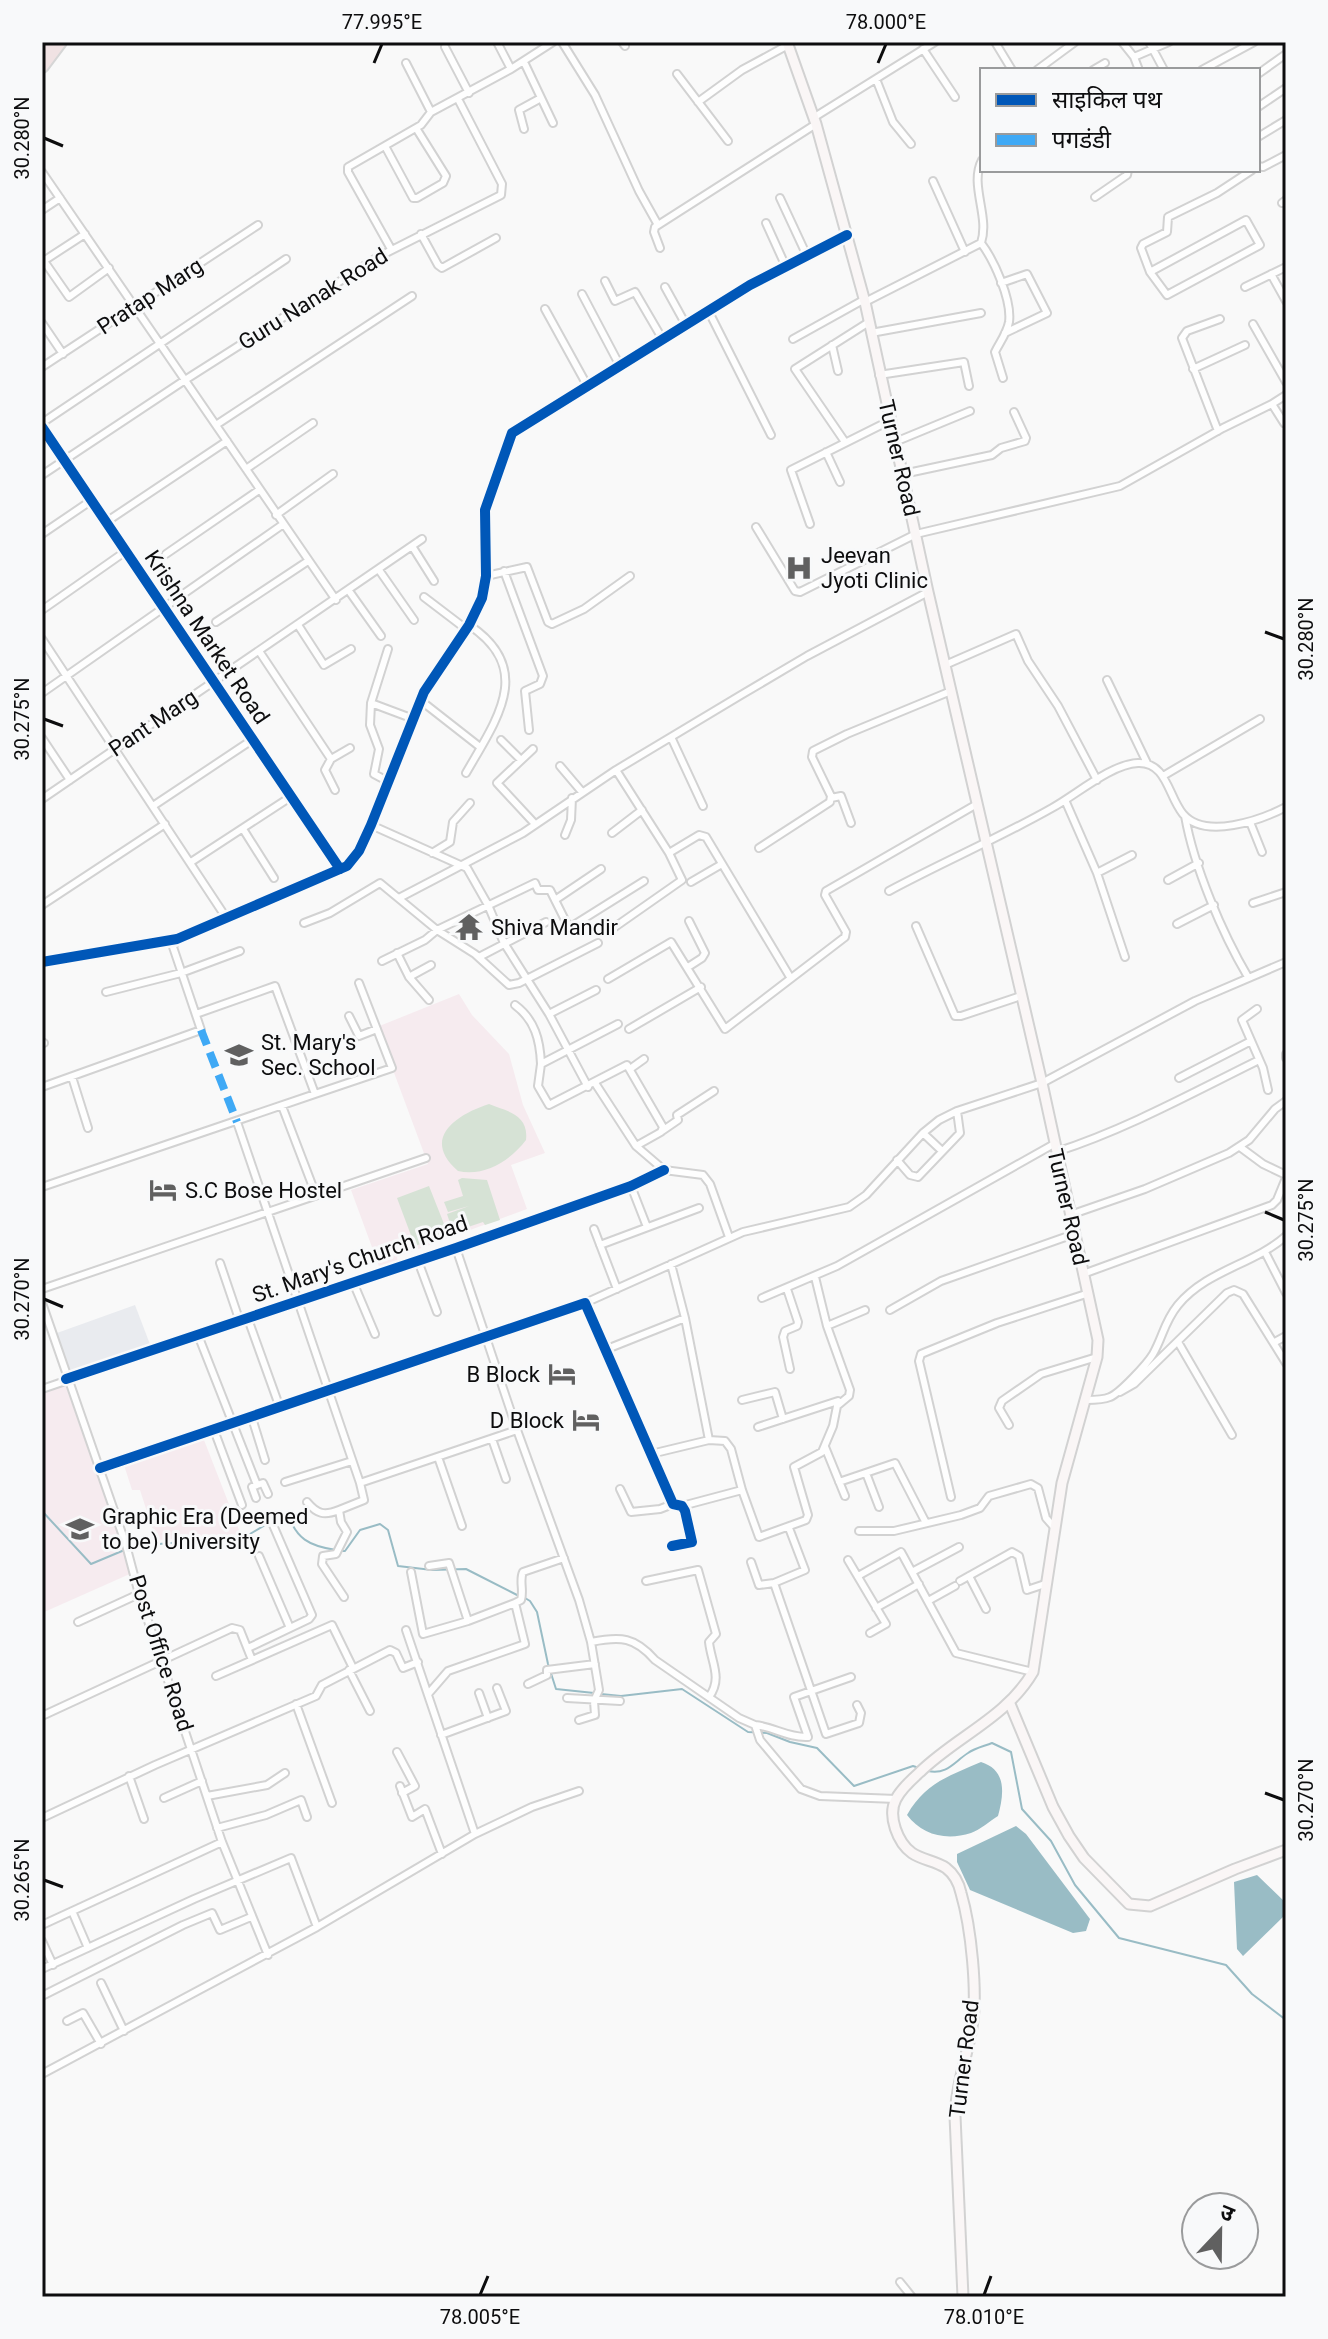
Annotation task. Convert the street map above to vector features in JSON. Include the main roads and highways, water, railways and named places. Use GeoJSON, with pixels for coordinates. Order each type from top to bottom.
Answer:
{"type":"FeatureCollection","features":[{"type":"Feature","properties":{"kind":"highway"},"geometry":{"type":"LineString","coordinates":[[42,66],[60,42]]}},
{"type":"Feature","properties":{"kind":"main road","name":"Turner Road"},"geometry":{"type":"LineString","coordinates":[[787,44],[814,121],[865,301],[879,375],[1098,1340],[1097,1357],[1062,1483],[1033,1672],[1010,1704],[934,1758],[909,1783],[892,1809],[903,1845],[913,1854],[946,1868],[955,1878],[961,1891],[968,1927],[974,2013],[956,2102],[963,2297]]}},
{"type":"Feature","properties":{"kind":"main road"},"geometry":{"type":"LineString","coordinates":[[1010,1704],[1053,1807],[1069,1836],[1084,1858],[1129,1904],[1143,1908],[1150,1906],[1286,1850]]}},
{"type":"Feature","properties":{"kind":"water"},"geometry":{"type":"Polygon","coordinates":[[[981,1762],[995,1771],[1002,1784],[998,1816],[974,1832],[944,1836],[927,1832],[907,1815],[930,1788],[948,1776],[981,1762]]]}},
{"type":"Feature","properties":{"kind":"water"},"geometry":{"type":"Polygon","coordinates":[[[1016,1826],[1026,1834],[1090,1919],[1086,1931],[1073,1933],[970,1890],[957,1862],[957,1854],[1016,1826]]]}},
{"type":"Feature","properties":{"kind":"water"},"geometry":{"type":"Polygon","coordinates":[[[1257,1875],[1286,1903],[1286,1914],[1243,1956],[1237,1949],[1234,1882],[1257,1875]]]}},
{"type":"Feature","properties":{"kind":"waterway"},"geometry":{"type":"LineString","coordinates":[[42,1511],[91,1564],[134,1546],[245,1537],[287,1512],[295,1529],[305,1540],[336,1550]]}},
{"type":"Feature","properties":{"kind":"waterway"},"geometry":{"type":"LineString","coordinates":[[342,1551],[360,1530],[380,1524],[388,1530],[398,1566],[432,1570],[466,1569],[519,1596]]}},
{"type":"Feature","properties":{"kind":"waterway"},"geometry":{"type":"LineString","coordinates":[[525,1598],[537,1612],[556,1689],[594,1693]]}},
{"type":"Feature","properties":{"kind":"waterway"},"geometry":{"type":"LineString","coordinates":[[601,1694],[621,1696],[682,1689],[748,1732],[767,1733],[817,1748],[854,1786],[913,1766],[919,1768]]}},
{"type":"Feature","properties":{"kind":"waterway"},"geometry":{"type":"LineString","coordinates":[[928,1771],[945,1769],[971,1751],[992,1743],[1011,1752],[1022,1809],[1051,1841],[1075,1885],[1119,1938],[1226,1965],[1252,1994],[1286,2020]]}},
{"type":"Feature","properties":{"kind":"place","name":"Jeevan Jyoti Clinic"},"geometry":{"type":"Point","coordinates":[799,568]}},
{"type":"Feature","properties":{"kind":"place","name":"Shiva Mandir"},"geometry":{"type":"Point","coordinates":[469,927]}},
{"type":"Feature","properties":{"kind":"place","name":"St. Mary's Sec. School"},"geometry":{"type":"Point","coordinates":[239,1055]}},
{"type":"Feature","properties":{"kind":"place","name":"S.C Bose Hostel"},"geometry":{"type":"Point","coordinates":[163,1190]}},
{"type":"Feature","properties":{"kind":"place","name":"B Block"},"geometry":{"type":"Point","coordinates":[562,1374]}},
{"type":"Feature","properties":{"kind":"place","name":"D Block"},"geometry":{"type":"Point","coordinates":[586,1420]}},
{"type":"Feature","properties":{"kind":"place","name":"Graphic Era (Deemed to be) University"},"geometry":{"type":"Point","coordinates":[80,1529]}}]}
